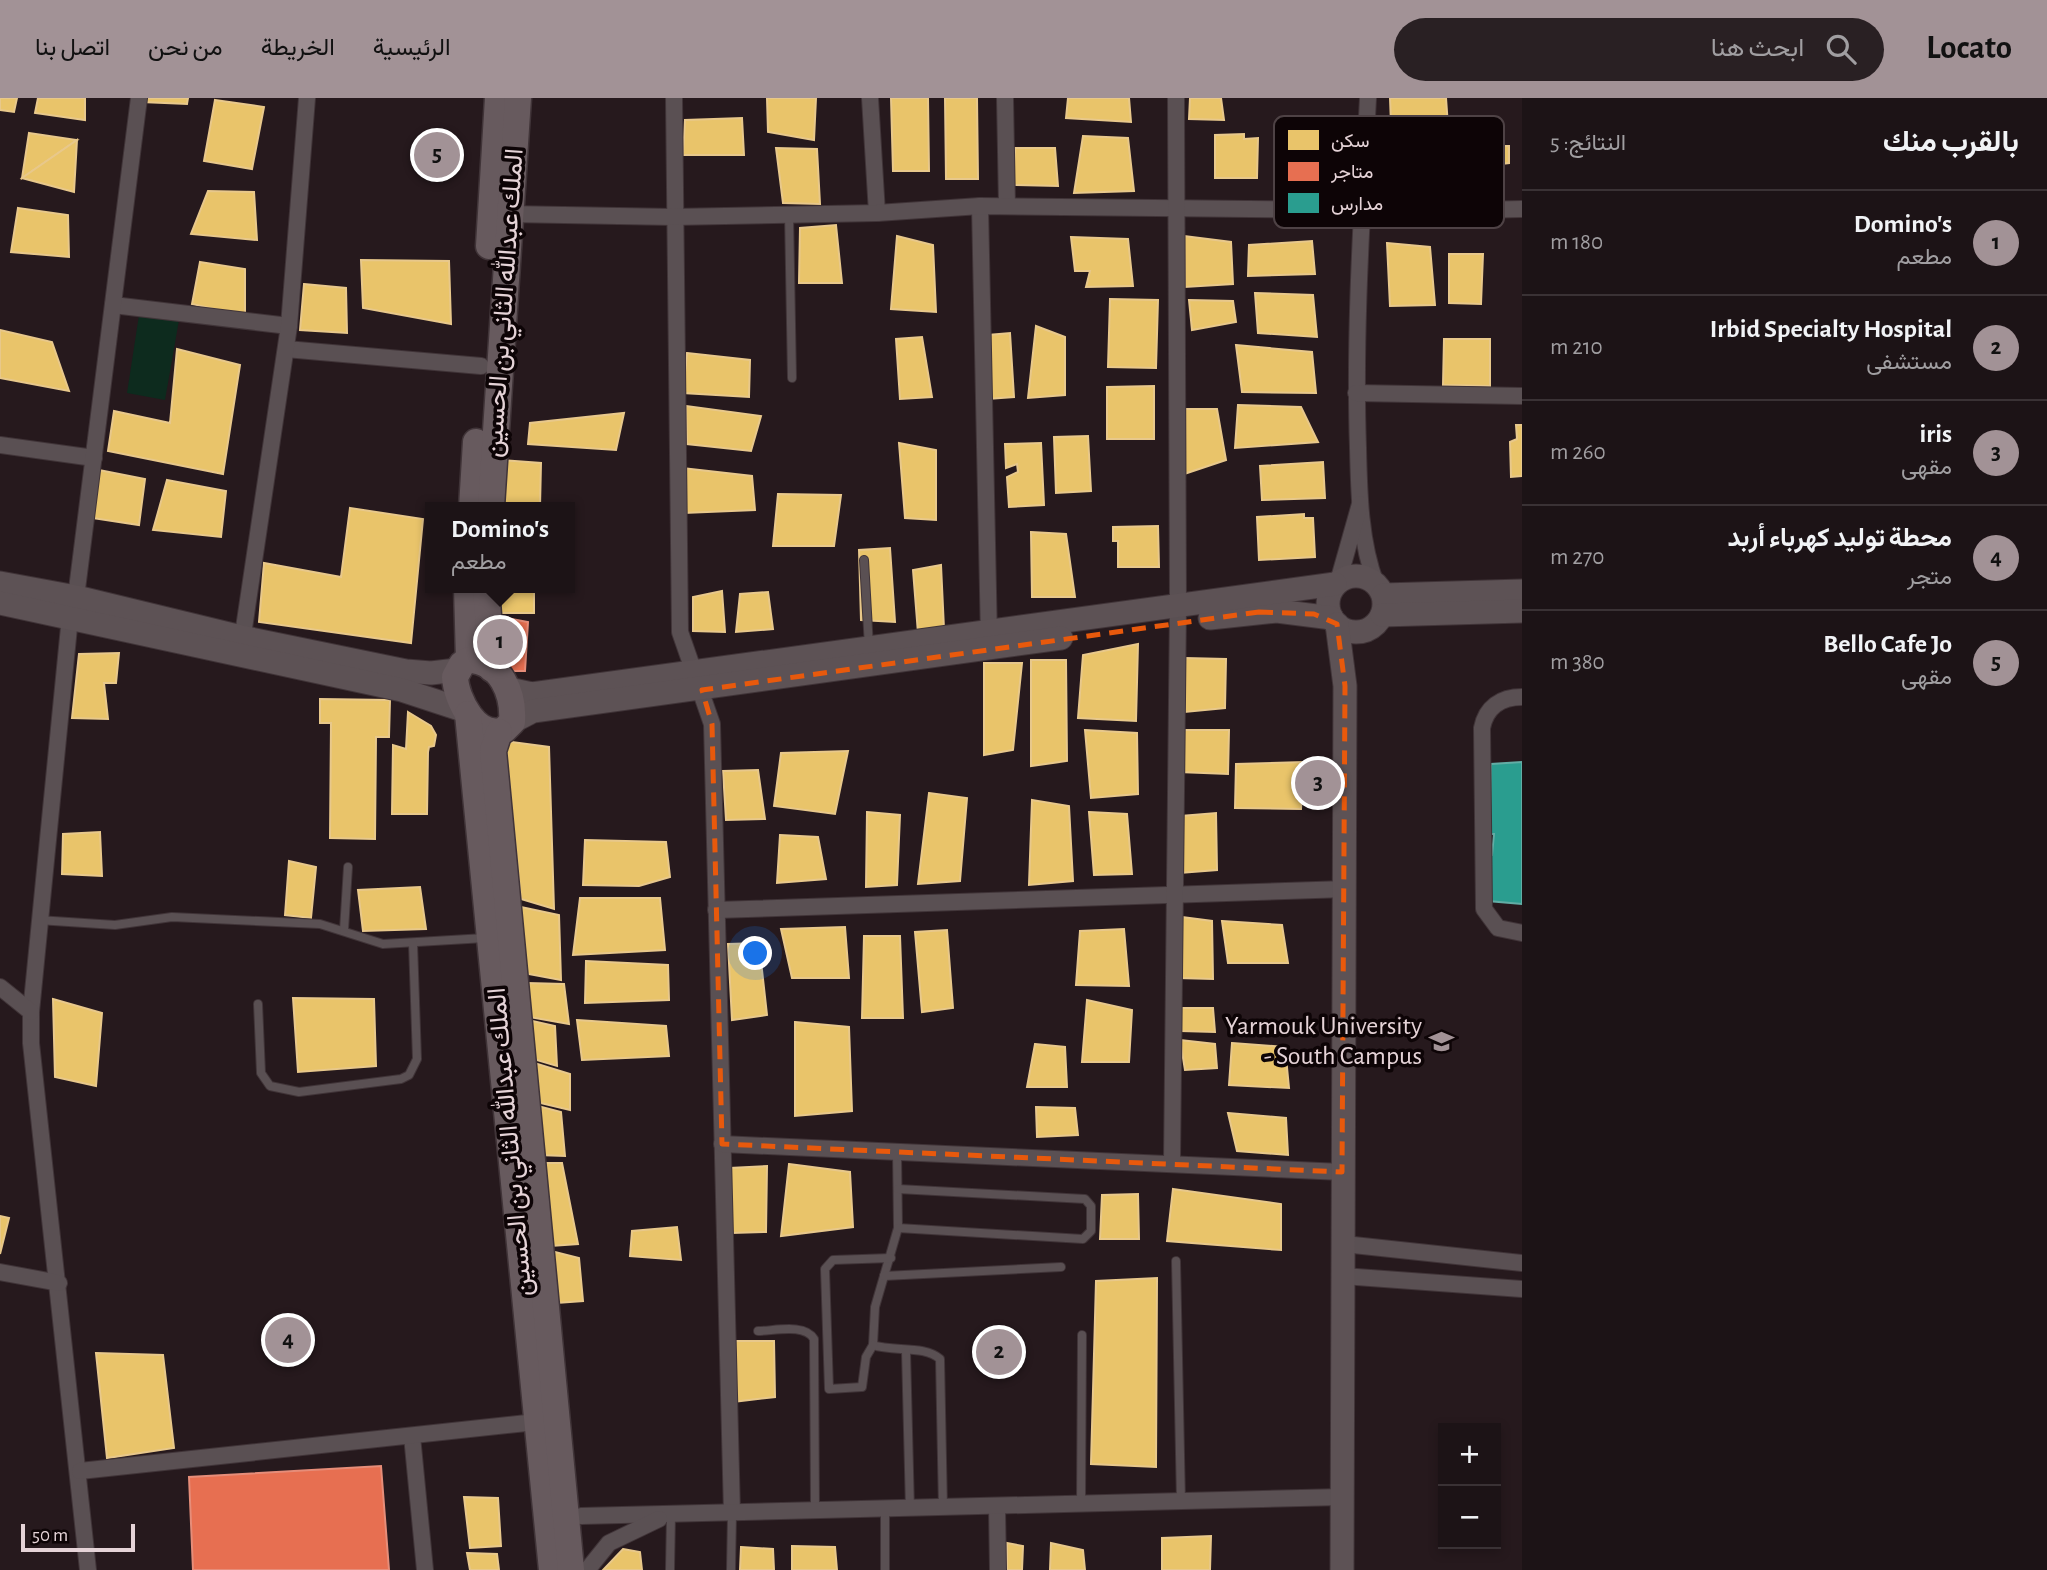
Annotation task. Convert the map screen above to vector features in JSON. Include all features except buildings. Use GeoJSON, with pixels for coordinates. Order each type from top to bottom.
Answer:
{"type":"FeatureCollection","features":[{"type":"Feature","properties":{"kind":"main road","name":"الملك عبدالله الثاني بن الحسين"},"geometry":{"type":"LineString","coordinates":[[472,502],[498,98]]}},
{"type":"Feature","properties":{"kind":"main road","name":"الملك عبدالله الثاني بن الحسين"},"geometry":{"type":"LineString","coordinates":[[491,502],[518,98]]}},
{"type":"Feature","properties":{"kind":"main road"},"geometry":{"type":"LineString","coordinates":[[467,593],[473,666]]}},
{"type":"Feature","properties":{"kind":"main road"},"geometry":{"type":"LineString","coordinates":[[473,666],[485,593]]}},
{"type":"Feature","properties":{"kind":"main road","name":"الملك عبدالله الثاني بن الحسين"},"geometry":{"type":"LineString","coordinates":[[473,666],[455,686],[467,713],[552,1570]]}},
{"type":"Feature","properties":{"kind":"main road"},"geometry":{"type":"LineString","coordinates":[[473,666],[509,689]]}},
{"type":"Feature","properties":{"kind":"main road","name":"الملك عبدالله الثاني بن الحسين"},"geometry":{"type":"LineString","coordinates":[[509,689],[505,727],[492,751],[555,1392],[583,1569]]}},
{"type":"Feature","properties":{"kind":"main road"},"geometry":{"type":"LineString","coordinates":[[467,713],[487,730],[505,727]]}},
{"type":"Feature","properties":{"kind":"main road"},"geometry":{"type":"LineString","coordinates":[[555,1392],[569,1418],[581,1516],[583,1569]]}},
{"type":"Feature","properties":{"kind":"main road"},"geometry":{"type":"LineString","coordinates":[[537,1428],[527,1467],[537,1570]]}},
{"type":"Feature","properties":{"kind":"street"},"geometry":{"type":"LineString","coordinates":[[88,1570],[80,1471],[31,1043],[30,1012],[73,607],[139,98]]}},
{"type":"Feature","properties":{"kind":"street"},"geometry":{"type":"LineString","coordinates":[[241,647],[289,326],[307,98]]}},
{"type":"Feature","properties":{"kind":"street"},"geometry":{"type":"LineString","coordinates":[[674,98],[673,217],[680,632],[682,647],[699,682],[712,724],[732,1513]]}},
{"type":"Feature","properties":{"kind":"street"},"geometry":{"type":"LineString","coordinates":[[870,98],[877,213]]}},
{"type":"Feature","properties":{"kind":"street"},"geometry":{"type":"LineString","coordinates":[[1005,98],[1007,206]]}},
{"type":"Feature","properties":{"kind":"street"},"geometry":{"type":"LineString","coordinates":[[1172,1163],[1178,614],[1175,98]]}},
{"type":"Feature","properties":{"kind":"street"},"geometry":{"type":"LineString","coordinates":[[1367,116],[1368,98]]}},
{"type":"Feature","properties":{"kind":"street"},"geometry":{"type":"LineString","coordinates":[[509,214],[673,217],[877,213],[980,206],[1274,209]]}},
{"type":"Feature","properties":{"kind":"street"},"geometry":{"type":"LineString","coordinates":[[980,206],[989,641]]}},
{"type":"Feature","properties":{"kind":"street"},"geometry":{"type":"LineString","coordinates":[[1504,209],[1522,209]]}},
{"type":"Feature","properties":{"kind":"street"},"geometry":{"type":"LineString","coordinates":[[1345,686],[1356,654],[1379,605],[1367,555],[1360,504],[1356,393],[1362,228]]}},
{"type":"Feature","properties":{"kind":"street"},"geometry":{"type":"LineString","coordinates":[[113,305],[289,326]]}},
{"type":"Feature","properties":{"kind":"street"},"geometry":{"type":"LineString","coordinates":[[286,349],[481,366]]}},
{"type":"Feature","properties":{"kind":"street"},"geometry":{"type":"LineString","coordinates":[[1356,393],[1522,396]]}},
{"type":"Feature","properties":{"kind":"street"},"geometry":{"type":"LineString","coordinates":[[0,446],[93,458]]}},
{"type":"Feature","properties":{"kind":"street"},"geometry":{"type":"LineString","coordinates":[[1342,1570],[1345,686],[1328,601],[1360,504]]}},
{"type":"Feature","properties":{"kind":"street"},"geometry":{"type":"LineString","coordinates":[[509,689],[532,694],[699,682],[1178,614],[1336,583],[1357,575],[1379,605]]}},
{"type":"Feature","properties":{"kind":"street"},"geometry":{"type":"LineString","coordinates":[[0,583],[73,607],[241,647],[410,692],[467,713]]}},
{"type":"Feature","properties":{"kind":"street"},"geometry":{"type":"LineString","coordinates":[[1178,614],[1278,611],[1334,621],[1354,632],[1379,605],[1522,591]]}},
{"type":"Feature","properties":{"kind":"street"},"geometry":{"type":"LineString","coordinates":[[0,603],[73,607]]}},
{"type":"Feature","properties":{"kind":"street"},"geometry":{"type":"LineString","coordinates":[[1379,605],[1522,611]]}},
{"type":"Feature","properties":{"kind":"street"},"geometry":{"type":"LineString","coordinates":[[505,727],[533,711],[869,650],[989,641]]}},
{"type":"Feature","properties":{"kind":"street"},"geometry":{"type":"LineString","coordinates":[[241,647],[418,673],[473,666]]}},
{"type":"Feature","properties":{"kind":"street"},"geometry":{"type":"LineString","coordinates":[[1522,697],[1508,697],[1496,704],[1488,711],[1482,728],[1484,909],[1498,928],[1522,933]]}},
{"type":"Feature","properties":{"kind":"street"},"geometry":{"type":"LineString","coordinates":[[716,911],[1346,889]]}},
{"type":"Feature","properties":{"kind":"street"},"geometry":{"type":"LineString","coordinates":[[0,987],[30,1012]]}},
{"type":"Feature","properties":{"kind":"street"},"geometry":{"type":"LineString","coordinates":[[722,1144],[1342,1172]]}},
{"type":"Feature","properties":{"kind":"street"},"geometry":{"type":"LineString","coordinates":[[1344,1244],[1522,1263]]}},
{"type":"Feature","properties":{"kind":"street"},"geometry":{"type":"LineString","coordinates":[[1445,1283],[1446,1255]]}},
{"type":"Feature","properties":{"kind":"street"},"geometry":{"type":"LineString","coordinates":[[0,1272],[59,1283]]}},
{"type":"Feature","properties":{"kind":"street"},"geometry":{"type":"LineString","coordinates":[[1343,1276],[1522,1289]]}},
{"type":"Feature","properties":{"kind":"street"},"geometry":{"type":"LineString","coordinates":[[80,1471],[412,1436],[537,1428]]}},
{"type":"Feature","properties":{"kind":"street"},"geometry":{"type":"LineString","coordinates":[[412,1436],[425,1570]]}},
{"type":"Feature","properties":{"kind":"street"},"geometry":{"type":"LineString","coordinates":[[581,1516],[910,1510],[1342,1497]]}},
{"type":"Feature","properties":{"kind":"street"},"geometry":{"type":"LineString","coordinates":[[998,1507],[998,1570]]}},
{"type":"Feature","properties":{"kind":"street"},"geometry":{"type":"LineString","coordinates":[[583,1569],[609,1542],[671,1515]]}},
{"type":"Feature","properties":{"kind":"lane"},"geometry":{"type":"LineString","coordinates":[[789,214],[792,378]]}},
{"type":"Feature","properties":{"kind":"lane"},"geometry":{"type":"LineString","coordinates":[[864,560],[869,650]]}},
{"type":"Feature","properties":{"kind":"lane"},"geometry":{"type":"LineString","coordinates":[[344,930],[348,867]]}},
{"type":"Feature","properties":{"kind":"lane"},"geometry":{"type":"LineString","coordinates":[[38,920],[115,925],[179,917],[320,924],[344,930],[374,943],[491,937]]}},
{"type":"Feature","properties":{"kind":"lane"},"geometry":{"type":"LineString","coordinates":[[258,1004],[261,1073],[270,1086],[299,1092],[401,1079],[409,1075],[417,1059],[413,943]]}},
{"type":"Feature","properties":{"kind":"lane"},"geometry":{"type":"LineString","coordinates":[[891,1258],[833,1260],[825,1269],[829,1389],[862,1387],[866,1357],[873,1345],[875,1307],[891,1258],[898,1228],[897,1151]]}},
{"type":"Feature","properties":{"kind":"lane"},"geometry":{"type":"LineString","coordinates":[[898,1189],[1085,1199],[1091,1206],[1091,1231],[1083,1239],[898,1228]]}},
{"type":"Feature","properties":{"kind":"lane"},"geometry":{"type":"LineString","coordinates":[[1176,1261],[1181,1502]]}},
{"type":"Feature","properties":{"kind":"lane"},"geometry":{"type":"LineString","coordinates":[[884,1276],[1061,1268]]}},
{"type":"Feature","properties":{"kind":"lane"},"geometry":{"type":"LineString","coordinates":[[758,1331],[801,1329],[809,1332],[814,1339],[816,1511]]}},
{"type":"Feature","properties":{"kind":"lane"},"geometry":{"type":"LineString","coordinates":[[1081,1505],[1082,1335]]}},
{"type":"Feature","properties":{"kind":"lane"},"geometry":{"type":"LineString","coordinates":[[873,1345],[928,1352],[940,1359],[943,1509]]}},
{"type":"Feature","properties":{"kind":"lane"},"geometry":{"type":"LineString","coordinates":[[906,1351],[910,1510]]}},
{"type":"Feature","properties":{"kind":"lane"},"geometry":{"type":"LineString","coordinates":[[885,1510],[885,1570]]}},
{"type":"Feature","properties":{"kind":"lane"},"geometry":{"type":"LineString","coordinates":[[731,1570],[732,1513]]}},
{"type":"Feature","properties":{"kind":"lane"},"geometry":{"type":"LineString","coordinates":[[670,1570],[671,1515]]}},
{"type":"Feature","properties":{"kind":"highlighted area"},"geometry":{"type":"Polygon","coordinates":[[[1259,612],[1314,614],[1337,624],[1345,686],[1342,1172],[722,1144],[712,724],[702,690],[1259,612]]]}},
{"type":"Feature","properties":{"kind":"green space"},"geometry":{"type":"Polygon","coordinates":[[[139,315],[179,320],[165,400],[127,393],[139,315]]]}},
{"type":"Feature","properties":{"kind":"place","name":"Bello Cafe Jo"},"geometry":{"type":"Point","coordinates":[437,155]}},
{"type":"Feature","properties":{"kind":"place","name":"Domino's"},"geometry":{"type":"Point","coordinates":[500,642]}},
{"type":"Feature","properties":{"kind":"place","name":"iris"},"geometry":{"type":"Point","coordinates":[1318,783]}},
{"type":"Feature","properties":{"kind":"place","name":"Yarmouk University - South Campus"},"geometry":{"type":"Point","coordinates":[1442,1041]}},
{"type":"Feature","properties":{"kind":"place","name":"محطة توليد كهرباء أربد"},"geometry":{"type":"Point","coordinates":[288,1340]}},
{"type":"Feature","properties":{"kind":"place","name":"Irbid Specialty Hospital"},"geometry":{"type":"Point","coordinates":[999,1352]}}]}
